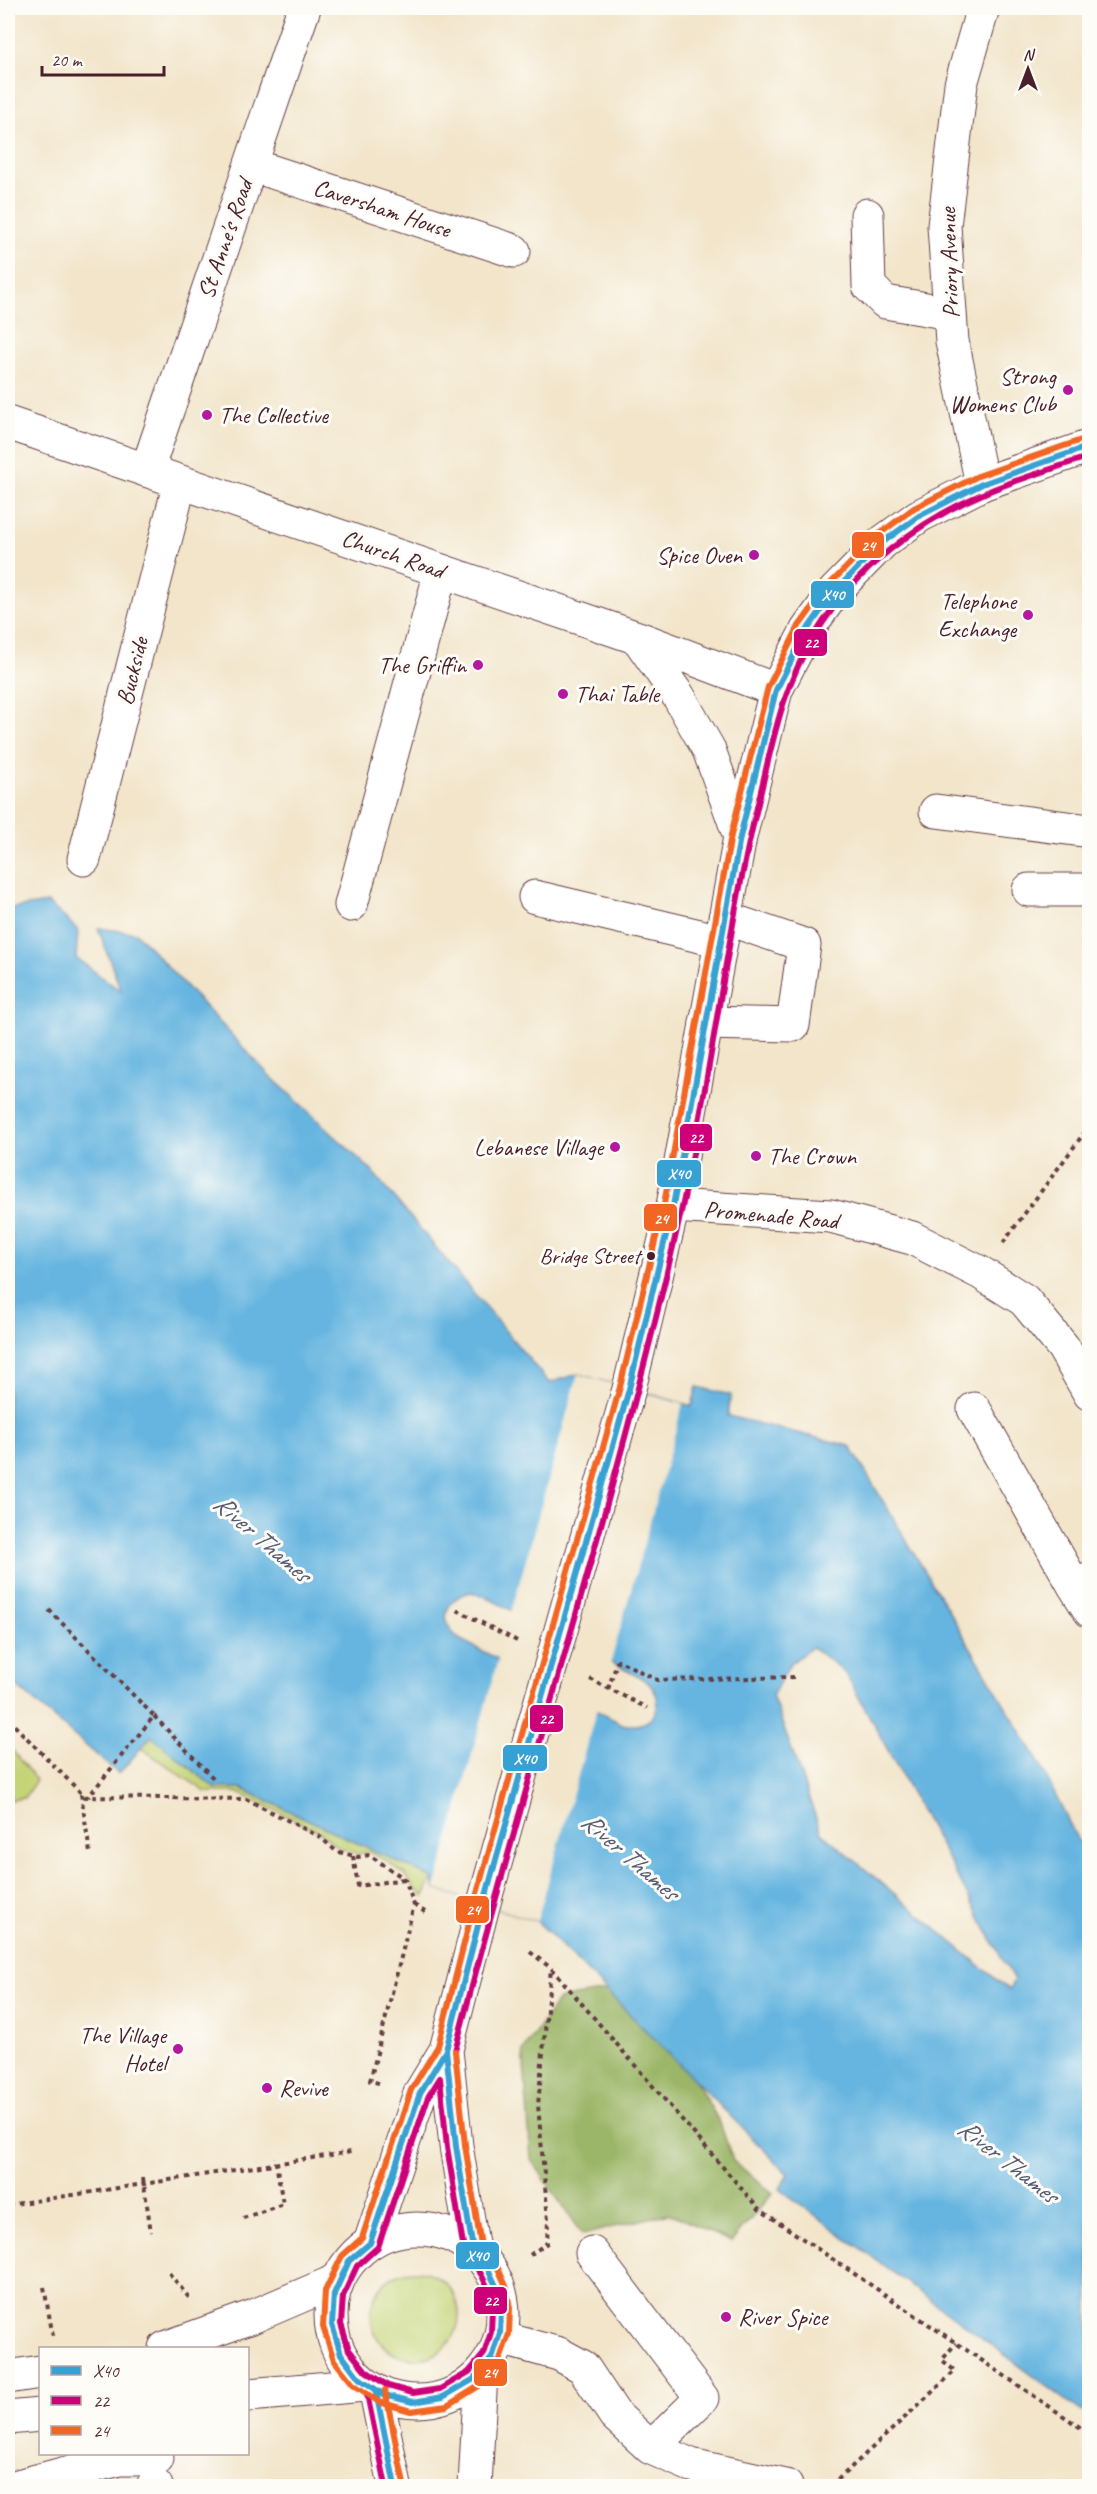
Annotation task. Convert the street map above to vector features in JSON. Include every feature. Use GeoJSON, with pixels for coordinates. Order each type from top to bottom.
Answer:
{"type":"FeatureCollection","features":[{"type":"Feature","properties":{"kind":"main road","name":"St Anne's Road"},"geometry":{"type":"LineString","coordinates":[[147,470],[304,8]]}},
{"type":"Feature","properties":{"kind":"main road","name":"Priory Avenue"},"geometry":{"type":"LineString","coordinates":[[982,484],[952,342],[944,226],[961,84],[983,8]]}},
{"type":"Feature","properties":{"kind":"main road","name":"Caversham House"},"geometry":{"type":"LineString","coordinates":[[251,165],[514,251]]}},
{"type":"Feature","properties":{"kind":"main road"},"geometry":{"type":"LineString","coordinates":[[867,215],[870,286],[885,302],[950,313]]}},
{"type":"Feature","properties":{"kind":"main road","name":"Church Road"},"geometry":{"type":"LineString","coordinates":[[8,423],[638,638],[776,690]]}},
{"type":"Feature","properties":{"kind":"main road"},"geometry":{"type":"LineString","coordinates":[[370,2243],[420,2093],[446,2050],[483,1906],[629,1389],[673,1206],[740,837],[776,690],[807,630],[835,591],[875,550],[920,516],[982,484],[1089,446]]}},
{"type":"Feature","properties":{"kind":"main road","name":"Buckside"},"geometry":{"type":"LineString","coordinates":[[84,859],[180,482]]}},
{"type":"Feature","properties":{"kind":"main road"},"geometry":{"type":"LineString","coordinates":[[351,905],[441,571]]}},
{"type":"Feature","properties":{"kind":"main road"},"geometry":{"type":"LineString","coordinates":[[638,638],[679,697],[710,750],[740,837]]}},
{"type":"Feature","properties":{"kind":"main road"},"geometry":{"type":"LineString","coordinates":[[936,811],[1089,831]]}},
{"type":"Feature","properties":{"kind":"main road"},"geometry":{"type":"LineString","coordinates":[[1029,890],[1089,890]]}},
{"type":"Feature","properties":{"kind":"main road"},"geometry":{"type":"LineString","coordinates":[[535,897],[804,945],[793,1025],[706,1023]]}},
{"type":"Feature","properties":{"kind":"main road","name":"Promenade Road"},"geometry":{"type":"LineString","coordinates":[[673,1206],[831,1216],[912,1238],[981,1273],[1024,1300],[1063,1347],[1089,1394]]}},
{"type":"Feature","properties":{"kind":"main road"},"geometry":{"type":"LineString","coordinates":[[974,1409],[1085,1592]]}},
{"type":"Feature","properties":{"kind":"main road"},"geometry":{"type":"LineString","coordinates":[[446,2050],[456,2146],[473,2250]]}},
{"type":"Feature","properties":{"kind":"main road"},"geometry":{"type":"LineString","coordinates":[[415,2229],[443,2233],[459,2240],[483,2261],[495,2279],[501,2295],[500,2338],[490,2361],[481,2373],[467,2385],[451,2394],[427,2401],[401,2400],[370,2388],[343,2361],[333,2337],[331,2308],[338,2280],[351,2259],[370,2243],[391,2233],[415,2229]]}},
{"type":"Feature","properties":{"kind":"main road"},"geometry":{"type":"LineString","coordinates":[[592,2253],[702,2398],[651,2448]]}},
{"type":"Feature","properties":{"kind":"main road"},"geometry":{"type":"LineString","coordinates":[[170,2347],[254,2316],[338,2280]]}},
{"type":"Feature","properties":{"kind":"main road"},"geometry":{"type":"LineString","coordinates":[[500,2338],[550,2351],[583,2367],[615,2415],[651,2448],[691,2465],[786,2487]]}},
{"type":"Feature","properties":{"kind":"main road"},"geometry":{"type":"LineString","coordinates":[[8,2377],[39,2362]]}},
{"type":"Feature","properties":{"kind":"main road"},"geometry":{"type":"LineString","coordinates":[[475,2487],[481,2373]]}},
{"type":"Feature","properties":{"kind":"main road"},"geometry":{"type":"LineString","coordinates":[[249,2395],[370,2388]]}},
{"type":"Feature","properties":{"kind":"main road"},"geometry":{"type":"LineString","coordinates":[[370,2388],[395,2487]]}},
{"type":"Feature","properties":{"kind":"main road"},"geometry":{"type":"LineString","coordinates":[[8,2418],[39,2415]]}},
{"type":"Feature","properties":{"kind":"main road"},"geometry":{"type":"LineString","coordinates":[[18,2487],[119,2459],[157,2474]]}},
{"type":"Feature","properties":{"kind":"path"},"geometry":{"type":"LineString","coordinates":[[981,1273],[1089,1125]]}},
{"type":"Feature","properties":{"kind":"path"},"geometry":{"type":"LineString","coordinates":[[49,1610],[216,1781]]}},
{"type":"Feature","properties":{"kind":"path"},"geometry":{"type":"LineString","coordinates":[[457,1610],[519,1642]]}},
{"type":"Feature","properties":{"kind":"path"},"geometry":{"type":"LineString","coordinates":[[608,1689],[618,1660],[657,1680],[797,1677]]}},
{"type":"Feature","properties":{"kind":"path"},"geometry":{"type":"LineString","coordinates":[[590,1679],[647,1708]]}},
{"type":"Feature","properties":{"kind":"path"},"geometry":{"type":"LineString","coordinates":[[88,1797],[154,1716]]}},
{"type":"Feature","properties":{"kind":"path"},"geometry":{"type":"LineString","coordinates":[[8,1719],[80,1793],[88,1797],[246,1799],[320,1837],[336,1851],[358,1857],[369,1855],[404,1879],[414,1905],[370,2080],[393,2086]]}},
{"type":"Feature","properties":{"kind":"path"},"geometry":{"type":"LineString","coordinates":[[80,1793],[90,1853]]}},
{"type":"Feature","properties":{"kind":"path"},"geometry":{"type":"LineString","coordinates":[[353,1855],[358,1886],[404,1879]]}},
{"type":"Feature","properties":{"kind":"path"},"geometry":{"type":"LineString","coordinates":[[414,1905],[428,1914]]}},
{"type":"Feature","properties":{"kind":"path"},"geometry":{"type":"LineString","coordinates":[[530,1952],[551,1968],[759,2209],[1089,2434]]}},
{"type":"Feature","properties":{"kind":"path"},"geometry":{"type":"LineString","coordinates":[[530,2255],[546,2243],[548,2220],[538,2105],[551,1968]]}},
{"type":"Feature","properties":{"kind":"path"},"geometry":{"type":"LineString","coordinates":[[8,2205],[351,2152]]}},
{"type":"Feature","properties":{"kind":"path"},"geometry":{"type":"LineString","coordinates":[[243,2218],[283,2204],[275,2157]]}},
{"type":"Feature","properties":{"kind":"path"},"geometry":{"type":"LineString","coordinates":[[143,2178],[151,2232]]}},
{"type":"Feature","properties":{"kind":"path"},"geometry":{"type":"LineString","coordinates":[[169,2273],[194,2304]]}},
{"type":"Feature","properties":{"kind":"path"},"geometry":{"type":"LineString","coordinates":[[44,2287],[47,2347]]}},
{"type":"Feature","properties":{"kind":"path"},"geometry":{"type":"LineString","coordinates":[[831,2487],[955,2371],[942,2360],[956,2343]]}},
{"type":"Feature","properties":{"kind":"green space"},"geometry":{"type":"Polygon","coordinates":[[[151,1736],[215,1788],[240,1788],[433,1878],[424,1896],[400,1871],[370,1852],[358,1854],[337,1847],[322,1833],[237,1792],[206,1792],[141,1748],[151,1736]]]}},
{"type":"Feature","properties":{"kind":"green space"},"geometry":{"type":"Polygon","coordinates":[[[8,1745],[36,1780],[24,1798],[8,1800],[8,1745]]]}},
{"type":"Feature","properties":{"kind":"green space"},"geometry":{"type":"Polygon","coordinates":[[[617,1989],[671,2039],[720,2123],[733,2161],[773,2193],[731,2242],[669,2213],[582,2235],[531,2159],[523,2051],[559,1999],[617,1989]]]}},
{"type":"Feature","properties":{"kind":"green space"},"geometry":{"type":"Polygon","coordinates":[[[415,2271],[440,2278],[452,2290],[459,2315],[452,2340],[440,2352],[415,2359],[390,2352],[378,2340],[371,2315],[378,2290],[390,2278],[415,2271]]]}},
{"type":"Feature","properties":{"kind":"water","name":"River Thames"},"geometry":{"type":"Polygon","coordinates":[[[48,903],[78,930],[76,958],[121,991],[98,928],[136,933],[268,1074],[371,1170],[549,1383],[578,1374],[692,1406],[697,1387],[731,1395],[728,1416],[850,1446],[1039,1762],[1089,1863],[1089,2417],[780,2189],[788,2174],[537,1921],[435,1889],[432,1878],[241,1788],[215,1788],[151,1736],[119,1774],[8,1679],[8,909],[48,903]],[[471,1592],[455,1600],[447,1611],[448,1625],[459,1639],[622,1724],[643,1723],[655,1713],[658,1705],[657,1697],[653,1688],[645,1680],[482,1595],[471,1592]],[[812,1647],[790,1664],[772,1695],[821,1832],[1009,1990],[1014,1980],[845,1672],[812,1647]]]}},
{"type":"Feature","properties":{"kind":"pier"},"geometry":{"type":"Polygon","coordinates":[[[578,1374],[683,1404],[610,1665],[511,1613],[578,1374]]]}},
{"type":"Feature","properties":{"kind":"pier"},"geometry":{"type":"Polygon","coordinates":[[[499,1656],[597,1708],[537,1921],[435,1889],[499,1656]]]}},
{"type":"Feature","properties":{"kind":"transit line","name":"24"},"geometry":{"type":"LineString","coordinates":[[455,2051],[465,2145],[481,2246],[496,2264],[506,2286],[510,2308],[509,2334],[499,2362],[479,2386],[447,2406],[411,2411],[379,2402],[353,2384],[334,2360],[323,2327],[325,2291],[342,2256],[362,2238],[411,2090],[438,2046],[474,1904],[620,1387],[664,1204],[731,835],[768,687],[799,626],[828,586],[878,535],[914,508],[978,476],[1087,438]]}},
{"type":"Feature","properties":{"kind":"transit line","name":"X40"},"geometry":{"type":"LineString","coordinates":[[446,2050],[483,1906],[629,1389],[673,1206],[740,837],[776,690],[807,630],[835,591],[883,542],[919,516],[982,484],[1090,446]]}},
{"type":"Feature","properties":{"kind":"transit line","name":"22"},"geometry":{"type":"LineString","coordinates":[[455,2051],[656,1318],[692,1160],[748,847],[775,732],[787,692],[805,652],[832,610],[869,568],[890,549],[936,517],[961,504],[1012,482],[1090,456]]}},
{"type":"Feature","properties":{"kind":"transit line","name":"X40"},"geometry":{"type":"LineString","coordinates":[[446,2050],[456,2146],[473,2250],[488,2269],[497,2288],[501,2308],[500,2333],[492,2358],[474,2379],[443,2397],[413,2402],[384,2395],[359,2378],[341,2354],[332,2325],[334,2294],[349,2261],[370,2243],[420,2093],[446,2050]]}},
{"type":"Feature","properties":{"kind":"transit line","name":"22"},"geometry":{"type":"LineString","coordinates":[[440,2078],[447,2147],[464,2251],[481,2274],[489,2290],[492,2309],[491,2332],[484,2354],[469,2372],[440,2389],[413,2393],[388,2386],[366,2371],[349,2350],[341,2324],[343,2296],[357,2266],[378,2247],[428,2097],[440,2078]]}},
{"type":"Feature","properties":{"kind":"transit line","name":"24"},"geometry":{"type":"LineString","coordinates":[[385,2390],[404,2484]]}},
{"type":"Feature","properties":{"kind":"transit line","name":"X40"},"geometry":{"type":"LineString","coordinates":[[376,2392],[395,2486]]}},
{"type":"Feature","properties":{"kind":"transit line","name":"22"},"geometry":{"type":"LineString","coordinates":[[367,2394],[386,2486]]}},
{"type":"Feature","properties":{"kind":"place","name":"Strong Womens Club"},"geometry":{"type":"Point","coordinates":[1068,390]}},
{"type":"Feature","properties":{"kind":"place","name":"The Collective"},"geometry":{"type":"Point","coordinates":[207,415]}},
{"type":"Feature","properties":{"kind":"place","name":"Spice Oven"},"geometry":{"type":"Point","coordinates":[754,555]}},
{"type":"Feature","properties":{"kind":"place","name":"Telephone Exchange"},"geometry":{"type":"Point","coordinates":[1028,615]}},
{"type":"Feature","properties":{"kind":"place","name":"The Griffin"},"geometry":{"type":"Point","coordinates":[478,665]}},
{"type":"Feature","properties":{"kind":"place","name":"Thai Table"},"geometry":{"type":"Point","coordinates":[563,694]}},
{"type":"Feature","properties":{"kind":"place","name":"Lebanese Village"},"geometry":{"type":"Point","coordinates":[615,1147]}},
{"type":"Feature","properties":{"kind":"place","name":"The Crown"},"geometry":{"type":"Point","coordinates":[756,1156]}},
{"type":"Feature","properties":{"kind":"place","name":"Bridge Street"},"geometry":{"type":"Point","coordinates":[651,1256]}},
{"type":"Feature","properties":{"kind":"place","name":"The Village Hotel"},"geometry":{"type":"Point","coordinates":[178,2049]}},
{"type":"Feature","properties":{"kind":"place","name":"Revive"},"geometry":{"type":"Point","coordinates":[267,2088]}},
{"type":"Feature","properties":{"kind":"place","name":"River Spice"},"geometry":{"type":"Point","coordinates":[726,2317]}}]}
